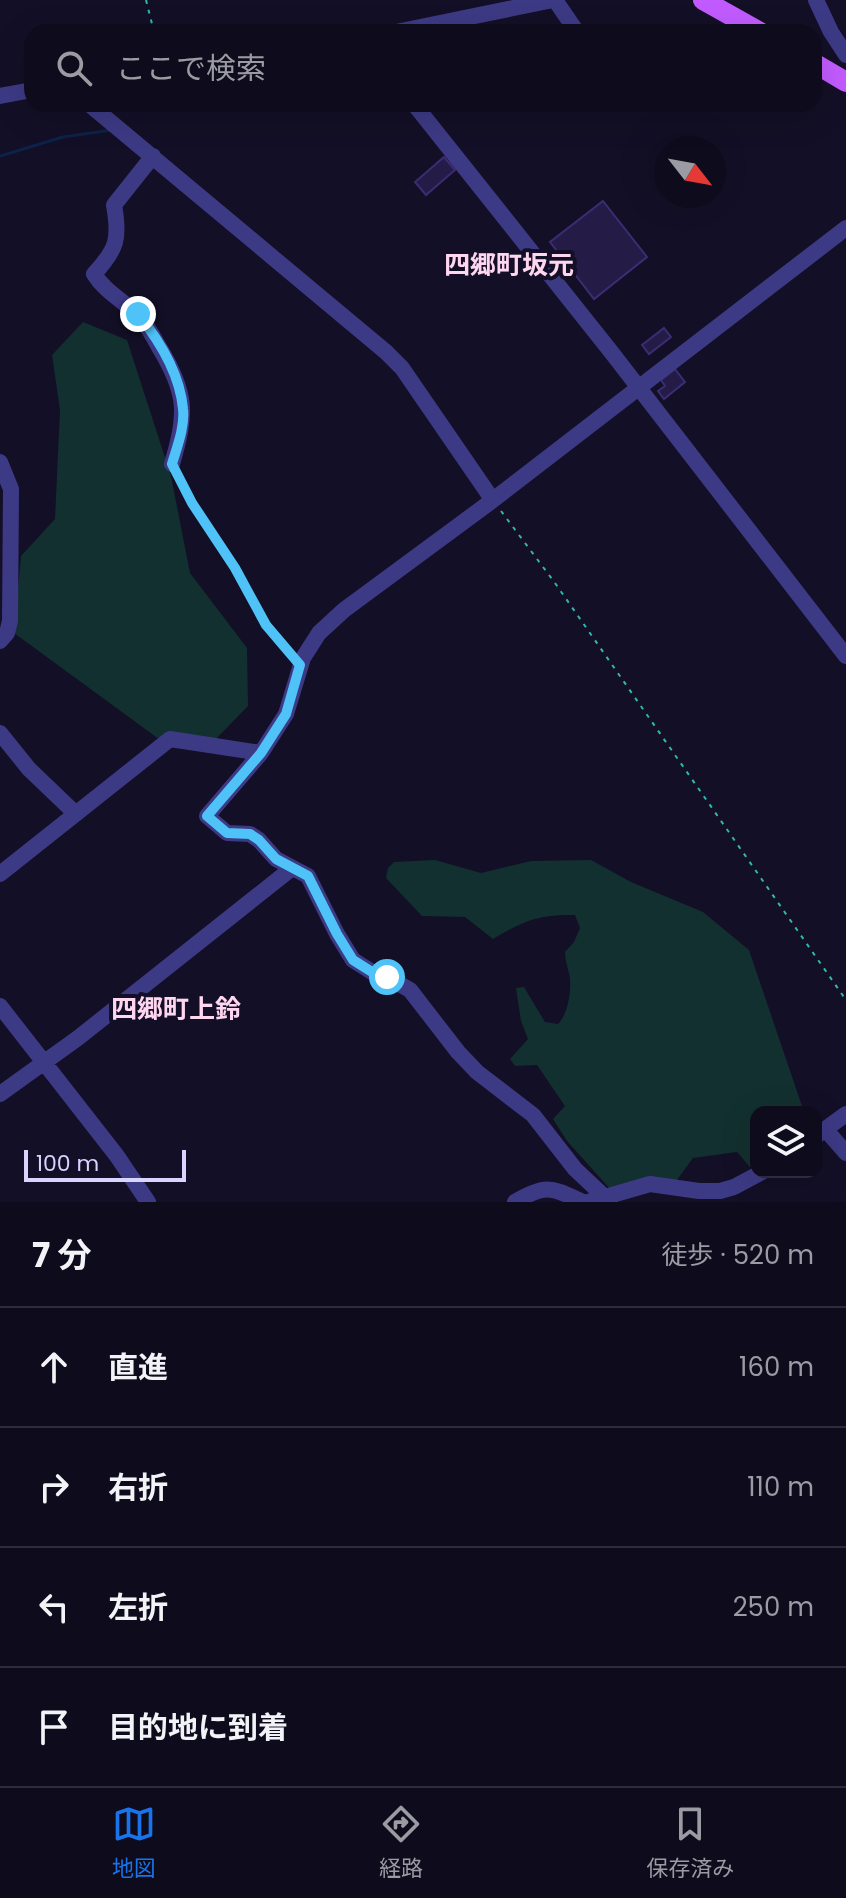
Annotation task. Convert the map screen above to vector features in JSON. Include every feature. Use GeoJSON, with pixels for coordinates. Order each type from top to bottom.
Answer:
{"type":"FeatureCollection","features":[{"type":"Feature","properties":{"kind":"main road"},"geometry":{"type":"LineString","coordinates":[[703,0],[746,24]]}},
{"type":"Feature","properties":{"kind":"main road"},"geometry":{"type":"LineString","coordinates":[[822,68],[846,82]]}},
{"type":"Feature","properties":{"kind":"street"},"geometry":{"type":"LineString","coordinates":[[436,24],[554,0],[571,24]]}},
{"type":"Feature","properties":{"kind":"street"},"geometry":{"type":"LineString","coordinates":[[816,0],[846,55]]}},
{"type":"Feature","properties":{"kind":"street"},"geometry":{"type":"LineString","coordinates":[[0,96],[24,92]]}},
{"type":"Feature","properties":{"kind":"street"},"geometry":{"type":"LineString","coordinates":[[99,112],[386,352],[402,368],[492,499]]}},
{"type":"Feature","properties":{"kind":"street"},"geometry":{"type":"LineString","coordinates":[[420,112],[846,656]]}},
{"type":"Feature","properties":{"kind":"street"},"geometry":{"type":"LineString","coordinates":[[153,156],[114,205],[119,230],[115,246],[94,274],[101,285],[138,314],[176,374],[183,410],[181,432],[172,464]]}},
{"type":"Feature","properties":{"kind":"street"},"geometry":{"type":"LineString","coordinates":[[608,1199],[575,1169],[533,1115],[477,1072],[458,1052],[410,990],[353,960],[308,876],[276,859],[250,834],[227,833],[207,816],[261,753],[286,714],[300,665],[319,633],[344,610],[846,228]]}},
{"type":"Feature","properties":{"kind":"street"},"geometry":{"type":"LineString","coordinates":[[0,462],[11,489],[10,621],[7,633],[0,641]]}},
{"type":"Feature","properties":{"kind":"street"},"geometry":{"type":"LineString","coordinates":[[0,733],[29,769],[76,814]]}},
{"type":"Feature","properties":{"kind":"street"},"geometry":{"type":"LineString","coordinates":[[0,874],[170,739],[261,753]]}},
{"type":"Feature","properties":{"kind":"street"},"geometry":{"type":"LineString","coordinates":[[0,1094],[201,943],[291,869]]}},
{"type":"Feature","properties":{"kind":"street"},"geometry":{"type":"LineString","coordinates":[[0,1006],[117,1156],[148,1202]]}},
{"type":"Feature","properties":{"kind":"street"},"geometry":{"type":"LineString","coordinates":[[822,1132],[846,1114]]}},
{"type":"Feature","properties":{"kind":"street"},"geometry":{"type":"LineString","coordinates":[[822,1135],[846,1153]]}},
{"type":"Feature","properties":{"kind":"street"},"geometry":{"type":"LineString","coordinates":[[515,1202],[531,1192],[551,1188],[586,1202],[608,1199],[650,1184],[720,1191],[751,1178]]}},
{"type":"Feature","properties":{"kind":"path"},"geometry":{"type":"LineString","coordinates":[[146,0],[152,24]]}},
{"type":"Feature","properties":{"kind":"path"},"geometry":{"type":"LineString","coordinates":[[172,464],[266,625],[300,665]]}},
{"type":"Feature","properties":{"kind":"path"},"geometry":{"type":"LineString","coordinates":[[492,499],[555,583],[846,1000]]}},
{"type":"Feature","properties":{"kind":"green space"},"geometry":{"type":"Polygon","coordinates":[[[83,322],[127,340],[171,476],[190,573],[247,648],[248,706],[213,742],[167,745],[14,633],[21,556],[55,519],[60,410],[52,355],[83,322]]]}},
{"type":"Feature","properties":{"kind":"green space"},"geometry":{"type":"Polygon","coordinates":[[[435,860],[481,873],[531,861],[591,860],[631,882],[703,912],[749,950],[802,1106],[750,1106],[750,1167],[737,1152],[693,1158],[674,1184],[620,1200],[567,1141],[553,1119],[565,1106],[537,1065],[515,1066],[510,1059],[528,1039],[521,1021],[516,988],[524,987],[545,1022],[558,1024],[564,1015],[570,985],[565,952],[580,928],[575,915],[532,920],[493,939],[465,917],[422,916],[386,878],[388,868],[394,862],[435,860]]]}},
{"type":"Feature","properties":{"kind":"building"},"geometry":{"type":"Polygon","coordinates":[[[444,157],[455,170],[426,195],[415,182],[444,157]]]}},
{"type":"Feature","properties":{"kind":"building"},"geometry":{"type":"Polygon","coordinates":[[[603,201],[647,257],[594,299],[550,242],[603,201]]]}},
{"type":"Feature","properties":{"kind":"building"},"geometry":{"type":"Polygon","coordinates":[[[664,328],[671,337],[649,354],[642,345],[664,328]]]}},
{"type":"Feature","properties":{"kind":"building"},"geometry":{"type":"Polygon","coordinates":[[[675,369],[685,382],[664,399],[658,391],[665,386],[661,380],[675,369]]]}},
{"type":"Feature","properties":{"kind":"waterway"},"geometry":{"type":"LineString","coordinates":[[0,156],[63,137],[112,130]]}},
{"type":"Feature","properties":{"kind":"district","name":"四郷町坂元"},"geometry":{"type":"Point","coordinates":[509,265]}},
{"type":"Feature","properties":{"kind":"district","name":"四郷町上鈴"},"geometry":{"type":"Point","coordinates":[176,1009]}},
{"type":"Feature","properties":{"kind":"route"},"geometry":{"type":"LineString","coordinates":[[138,314],[176,374],[183,410],[181,432],[172,464],[266,625],[300,665],[286,714],[261,753],[207,816],[227,833],[250,834],[276,859],[308,876],[353,960],[387,977]]}}]}
